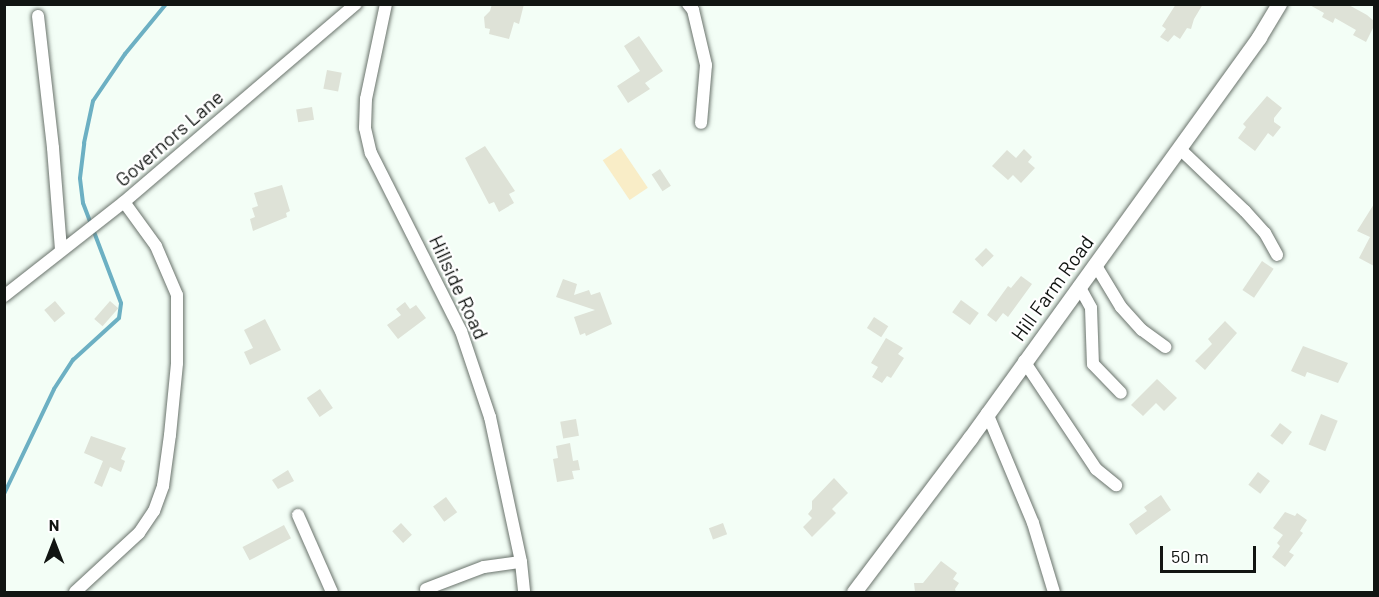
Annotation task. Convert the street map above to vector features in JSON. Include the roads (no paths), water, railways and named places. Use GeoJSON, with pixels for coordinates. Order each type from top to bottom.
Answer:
{"type":"FeatureCollection","features":[{"type":"Feature","properties":{"kind":"main road","name":"Hill Farm Road"},"geometry":{"type":"LineString","coordinates":[[860,590],[1259,37],[1279,4]]}},
{"type":"Feature","properties":{"kind":"street","name":"Governors Lane"},"geometry":{"type":"LineString","coordinates":[[4,296],[124,202],[356,4]]}},
{"type":"Feature","properties":{"kind":"street","name":"Hillside Road"},"geometry":{"type":"LineString","coordinates":[[386,4],[366,99],[365,128],[369,144],[461,332],[490,417],[521,562],[524,592]]}},
{"type":"Feature","properties":{"kind":"street"},"geometry":{"type":"LineString","coordinates":[[688,4],[693,10],[706,65],[701,123]]}},
{"type":"Feature","properties":{"kind":"street"},"geometry":{"type":"LineString","coordinates":[[38,16],[53,148],[61,250]]}},
{"type":"Feature","properties":{"kind":"street"},"geometry":{"type":"LineString","coordinates":[[1179,148],[1245,211],[1265,233],[1277,255]]}},
{"type":"Feature","properties":{"kind":"street"},"geometry":{"type":"LineString","coordinates":[[75,592],[139,533],[154,511],[164,486],[177,363],[177,295],[156,246],[124,202]]}},
{"type":"Feature","properties":{"kind":"street"},"geometry":{"type":"LineString","coordinates":[[1095,264],[1121,307],[1142,330],[1165,347]]}},
{"type":"Feature","properties":{"kind":"street"},"geometry":{"type":"LineString","coordinates":[[1079,285],[1091,308],[1093,364],[1121,393]]}},
{"type":"Feature","properties":{"kind":"street"},"geometry":{"type":"LineString","coordinates":[[1024,362],[1096,469],[1116,485]]}},
{"type":"Feature","properties":{"kind":"street"},"geometry":{"type":"LineString","coordinates":[[987,413],[1033,522],[1054,592]]}},
{"type":"Feature","properties":{"kind":"street"},"geometry":{"type":"LineString","coordinates":[[298,515],[332,592]]}},
{"type":"Feature","properties":{"kind":"street"},"geometry":{"type":"LineString","coordinates":[[426,589],[484,567],[521,562]]}},
{"type":"Feature","properties":{"kind":"waterway"},"geometry":{"type":"LineString","coordinates":[[4,494],[54,389],[73,360],[119,318],[121,303],[83,203],[80,178],[84,143],[93,101],[125,54],[166,4]]}}]}
